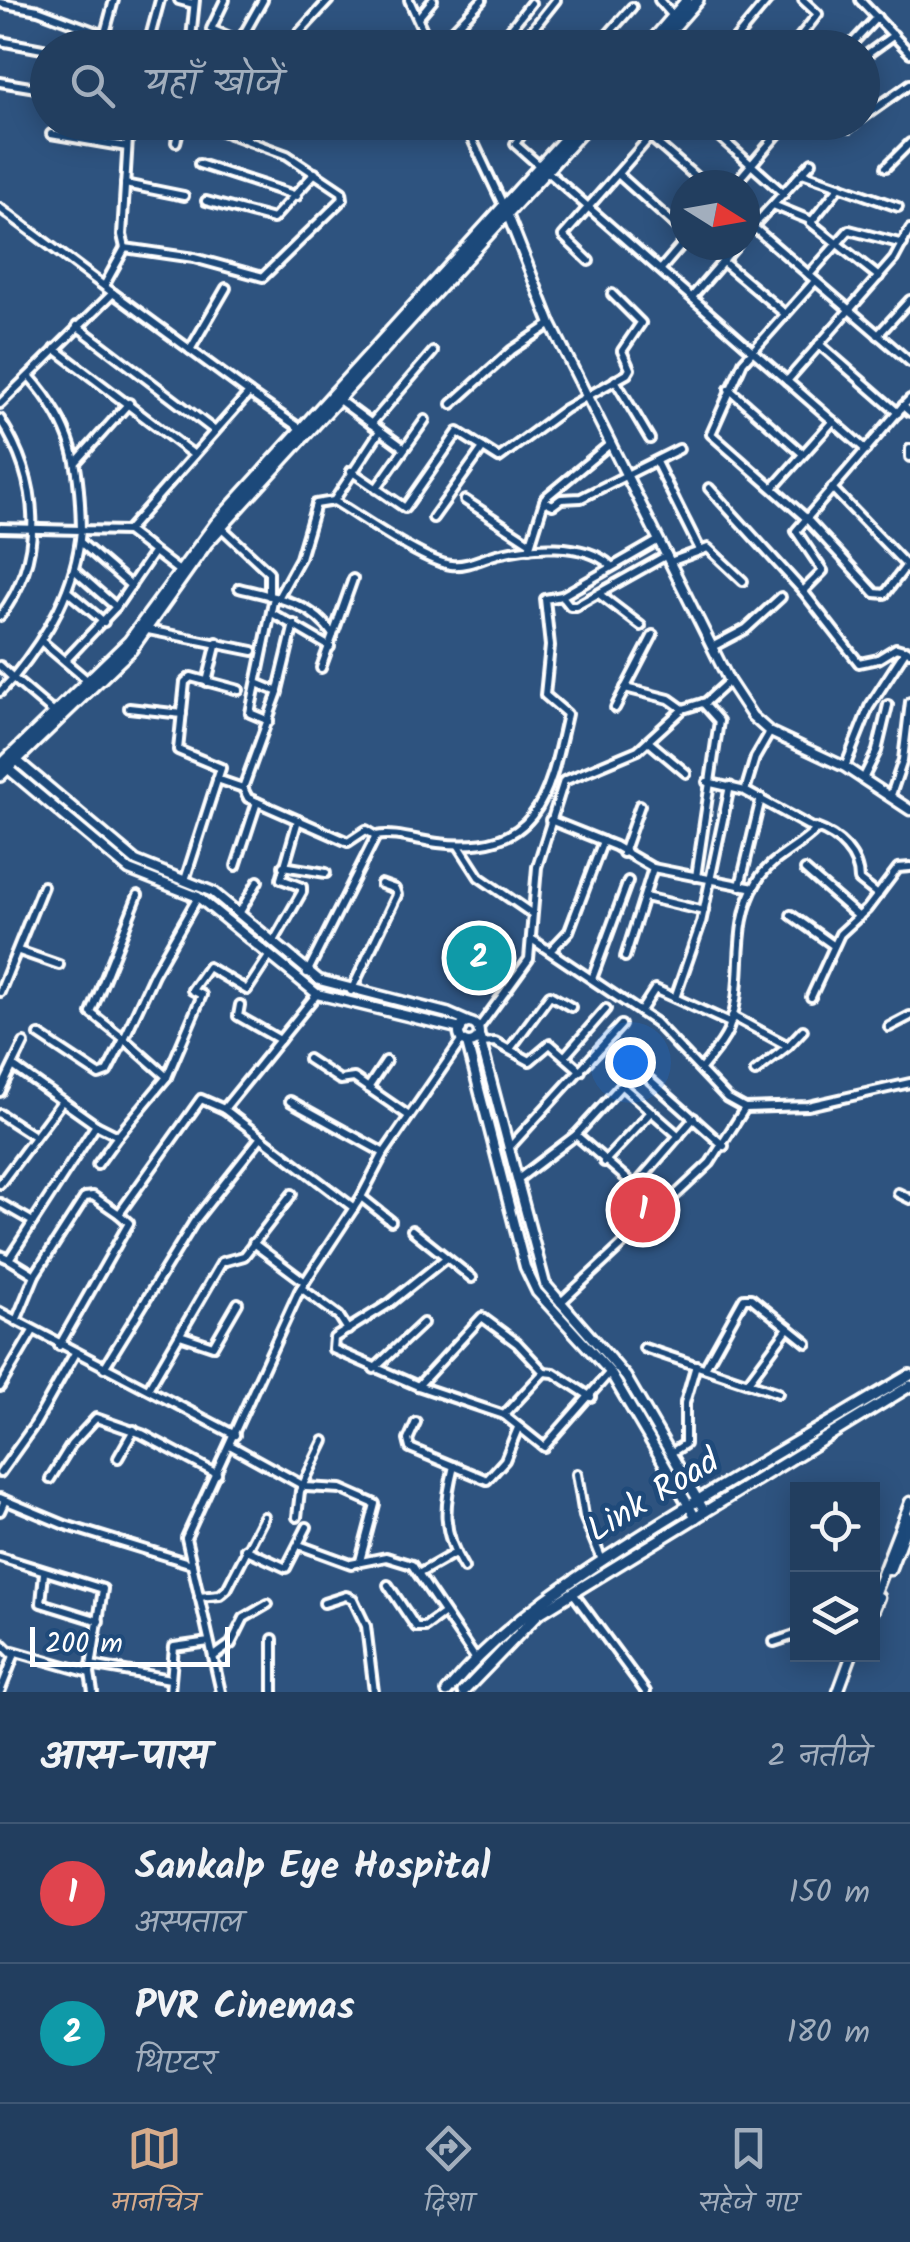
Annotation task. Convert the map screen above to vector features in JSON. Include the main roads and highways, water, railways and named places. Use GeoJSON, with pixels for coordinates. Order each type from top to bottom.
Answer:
{"type":"FeatureCollection","features":[{"type":"Feature","properties":{"kind":"main road"},"geometry":{"type":"LineString","coordinates":[[661,30],[688,0]]}},
{"type":"Feature","properties":{"kind":"main road"},"geometry":{"type":"LineString","coordinates":[[672,30],[698,0]]}},
{"type":"Feature","properties":{"kind":"main road"},"geometry":{"type":"LineString","coordinates":[[3,769],[148,630],[195,559],[507,212],[566,140]]}},
{"type":"Feature","properties":{"kind":"main road"},"geometry":{"type":"LineString","coordinates":[[544,169],[573,140]]}},
{"type":"Feature","properties":{"kind":"main road"},"geometry":{"type":"LineString","coordinates":[[15,759],[142,627],[216,523],[507,212]]}},
{"type":"Feature","properties":{"kind":"main road","name":"Link Road"},"geometry":{"type":"LineString","coordinates":[[447,1692],[475,1658],[519,1618],[602,1560],[910,1374]]}},
{"type":"Feature","properties":{"kind":"main road","name":"Link Road"},"geometry":{"type":"LineString","coordinates":[[469,1690],[522,1628],[910,1386]]}},
{"type":"Feature","properties":{"kind":"place","name":"PVR Cinemas"},"geometry":{"type":"Point","coordinates":[479,958]}},
{"type":"Feature","properties":{"kind":"place","name":"Sankalp Eye Hospital"},"geometry":{"type":"Point","coordinates":[643,1210]}}]}
